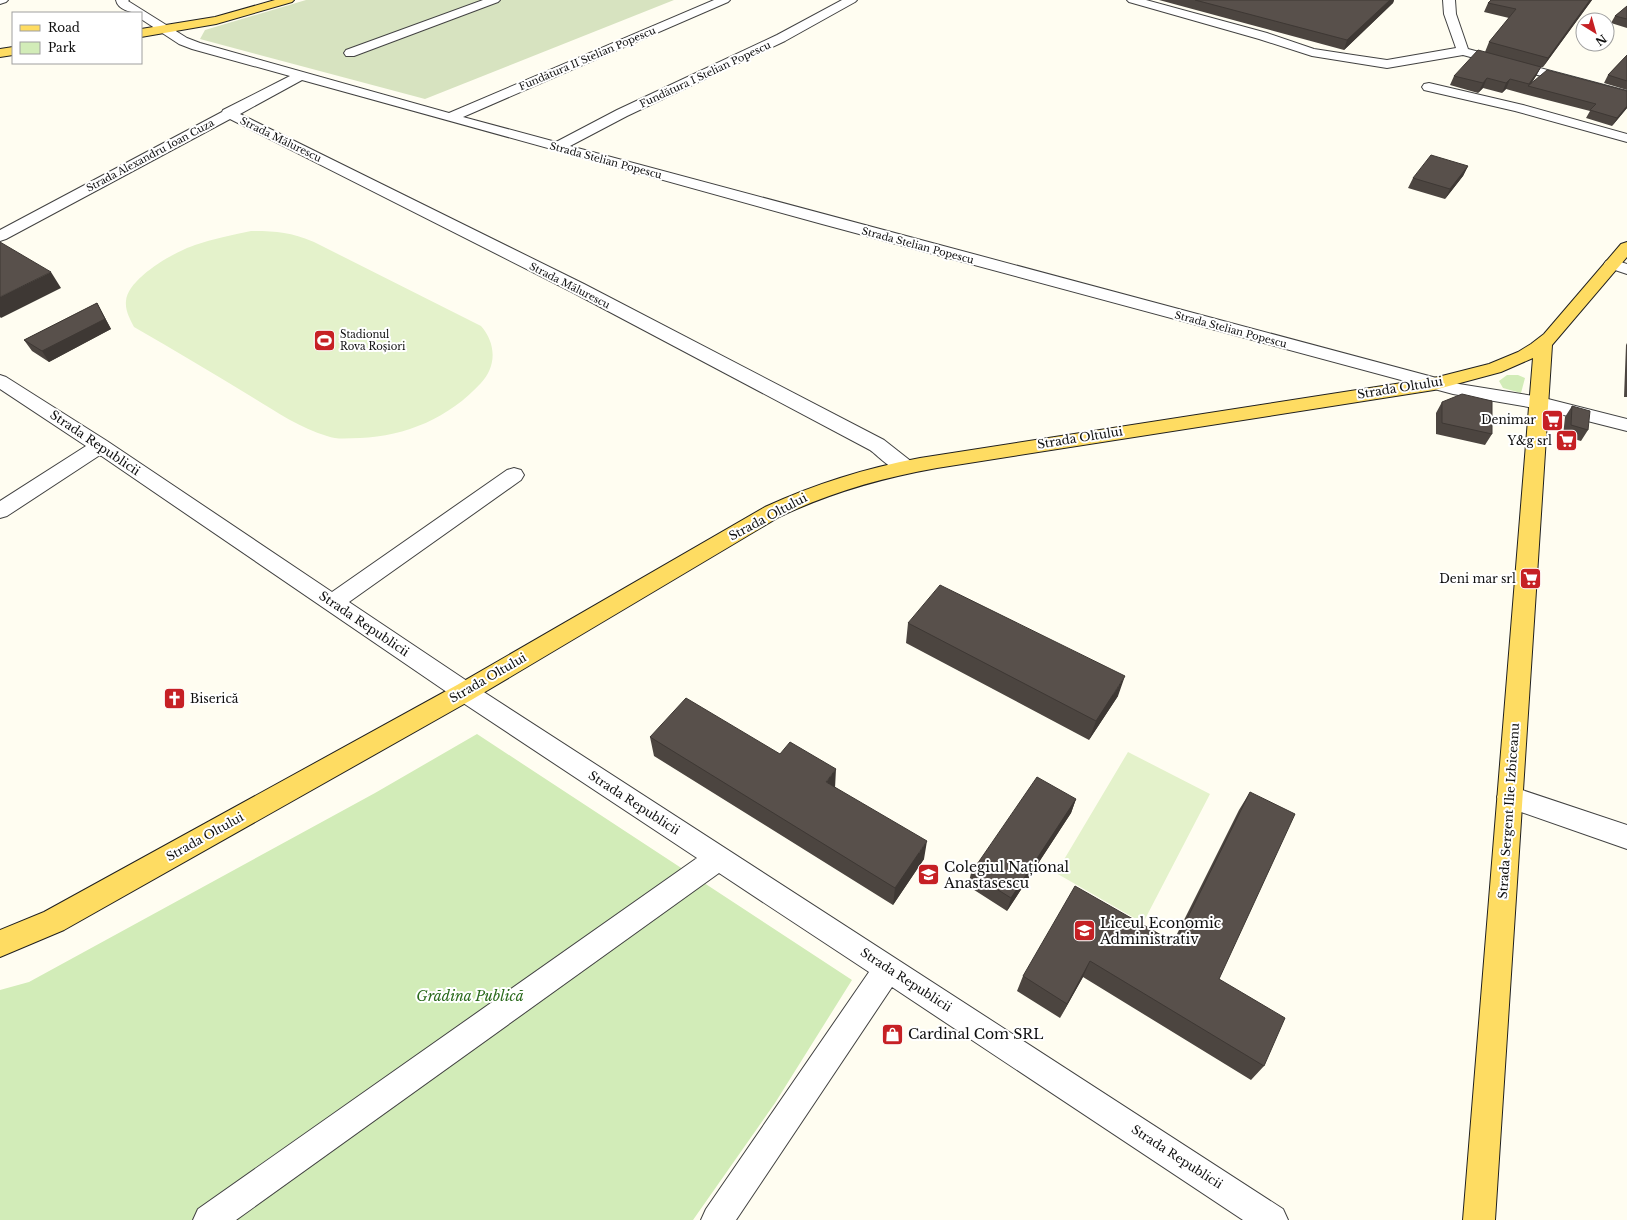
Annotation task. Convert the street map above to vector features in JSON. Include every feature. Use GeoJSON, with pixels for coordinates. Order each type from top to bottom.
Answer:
{"type":"FeatureCollection","features":[{"type":"Feature","properties":{"kind":"main road"},"geometry":{"type":"LineString","coordinates":[[142,33],[216,20],[288,0]]}},
{"type":"Feature","properties":{"kind":"main road"},"geometry":{"type":"LineString","coordinates":[[0,53],[12,51]]}},
{"type":"Feature","properties":{"kind":"main road","name":"Strada Oltului"},"geometry":{"type":"LineString","coordinates":[[0,944],[54,921],[465,692],[772,512],[816,492],[853,480],[906,467],[955,458],[1434,384],[1470,376],[1498,367],[1521,357],[1543,344],[1620,266],[1627,247]]}},
{"type":"Feature","properties":{"kind":"main road","name":"Strada Sergent Ilie Izbiceanu"},"geometry":{"type":"LineString","coordinates":[[1479,1220],[1540,402],[1543,344]]}},
{"type":"Feature","properties":{"kind":"street","name":"Strada Stelian Popescu"},"geometry":{"type":"LineString","coordinates":[[123,0],[121,1],[123,3],[137,12]]}},
{"type":"Feature","properties":{"kind":"street"},"geometry":{"type":"LineString","coordinates":[[350,53],[494,0]]}},
{"type":"Feature","properties":{"kind":"street","name":"Fundătura II Stelian Popescu"},"geometry":{"type":"LineString","coordinates":[[451,117],[724,0]]}},
{"type":"Feature","properties":{"kind":"street","name":"Fundătura I Stelian Popescu"},"geometry":{"type":"LineString","coordinates":[[557,147],[622,113],[781,38],[851,0]]}},
{"type":"Feature","properties":{"kind":"street"},"geometry":{"type":"LineString","coordinates":[[1134,0],[1263,36],[1312,52],[1353,60],[1387,64],[1444,53],[1463,52],[1627,95]]}},
{"type":"Feature","properties":{"kind":"street"},"geometry":{"type":"LineString","coordinates":[[1449,0],[1450,14],[1463,52]]}},
{"type":"Feature","properties":{"kind":"street","name":"Strada Stelian Popescu"},"geometry":{"type":"LineString","coordinates":[[142,15],[183,41],[300,76],[1434,384],[1477,394],[1540,402]]}},
{"type":"Feature","properties":{"kind":"street","name":"Strada Alexandru Ioan Cuza"},"geometry":{"type":"LineString","coordinates":[[0,236],[228,113],[300,76]]}},
{"type":"Feature","properties":{"kind":"street"},"geometry":{"type":"LineString","coordinates":[[1429,87],[1518,108],[1627,138]]}},
{"type":"Feature","properties":{"kind":"street","name":"Strada Mălurescu"},"geometry":{"type":"LineString","coordinates":[[228,113],[578,288],[877,445],[906,467]]}},
{"type":"Feature","properties":{"kind":"street","name":"Strada Republicii"},"geometry":{"type":"LineString","coordinates":[[0,381],[100,446],[465,692],[1272,1220]]}},
{"type":"Feature","properties":{"kind":"street"},"geometry":{"type":"LineString","coordinates":[[1540,402],[1627,425]]}},
{"type":"Feature","properties":{"kind":"street"},"geometry":{"type":"LineString","coordinates":[[0,511],[100,446]]}},
{"type":"Feature","properties":{"kind":"street"},"geometry":{"type":"LineString","coordinates":[[332,603],[514,475]]}},
{"type":"Feature","properties":{"kind":"street"},"geometry":{"type":"LineString","coordinates":[[1510,797],[1627,837]]}},
{"type":"Feature","properties":{"kind":"street"},"geometry":{"type":"LineString","coordinates":[[209,1220],[719,858]]}},
{"type":"Feature","properties":{"kind":"street"},"geometry":{"type":"LineString","coordinates":[[717,1220],[888,968]]}},
{"type":"Feature","properties":{"kind":"green space"},"geometry":{"type":"Polygon","coordinates":[[[306,0],[674,0],[425,99],[200,39],[205,30],[306,0]]]}},
{"type":"Feature","properties":{"kind":"green space","name":"Stadionul Rova Roșiori"},"geometry":{"type":"Polygon","coordinates":[[[251,231],[283,233],[298,236],[314,242],[481,326],[490,340],[493,354],[490,369],[486,376],[481,383],[455,406],[426,423],[410,429],[377,436],[335,438],[317,433],[288,419],[134,327],[127,312],[126,301],[129,292],[143,275],[164,260],[186,248],[251,231]]]}},
{"type":"Feature","properties":{"kind":"green space"},"geometry":{"type":"Polygon","coordinates":[[[1507,375],[1518,375],[1525,378],[1521,393],[1503,388],[1499,381],[1507,375]]]}},
{"type":"Feature","properties":{"kind":"green space","name":"Grădina Publică"},"geometry":{"type":"Polygon","coordinates":[[[477,734],[852,980],[775,1103],[693,1220],[0,1220],[0,990],[29,982],[375,793],[477,734]]]}},
{"type":"Feature","properties":{"kind":"green space"},"geometry":{"type":"Polygon","coordinates":[[[1128,752],[1210,794],[1143,923],[1056,873],[1128,752]]]}},
{"type":"Feature","properties":{"kind":"building"},"geometry":{"type":"Polygon","coordinates":[[[1195,0],[1390,0],[1347,40],[1195,0]]]}},
{"type":"Feature","properties":{"kind":"building"},"geometry":{"type":"Polygon","coordinates":[[[1491,0],[1590,0],[1581,12],[1575,12],[1575,21],[1548,58],[1489,42],[1516,9],[1488,3],[1491,0]]]}},
{"type":"Feature","properties":{"kind":"building"},"geometry":{"type":"Polygon","coordinates":[[[1627,6],[1627,19],[1615,16],[1627,6]]]}},
{"type":"Feature","properties":{"kind":"building"},"geometry":{"type":"Polygon","coordinates":[[[1478,50],[1541,67],[1529,84],[1510,79],[1506,83],[1487,78],[1483,83],[1454,76],[1478,50]]]}},
{"type":"Feature","properties":{"kind":"building"},"geometry":{"type":"Polygon","coordinates":[[[1627,55],[1627,81],[1608,75],[1627,55]]]}},
{"type":"Feature","properties":{"kind":"building"},"geometry":{"type":"Polygon","coordinates":[[[1547,70],[1627,91],[1627,106],[1617,118],[1590,110],[1596,104],[1528,86],[1547,70]]]}},
{"type":"Feature","properties":{"kind":"building"},"geometry":{"type":"Polygon","coordinates":[[[1431,155],[1468,166],[1450,189],[1413,178],[1431,155]]]}},
{"type":"Feature","properties":{"kind":"building"},"geometry":{"type":"Polygon","coordinates":[[[0,242],[51,272],[0,297],[0,242]]]}},
{"type":"Feature","properties":{"kind":"building"},"geometry":{"type":"Polygon","coordinates":[[[97,303],[105,319],[42,351],[24,340],[97,303]]]}},
{"type":"Feature","properties":{"kind":"building"},"geometry":{"type":"Polygon","coordinates":[[[1462,394],[1492,401],[1492,434],[1442,423],[1442,402],[1462,394]]]}},
{"type":"Feature","properties":{"kind":"building"},"geometry":{"type":"Polygon","coordinates":[[[1572,406],[1590,411],[1588,430],[1571,425],[1572,406]]]}},
{"type":"Feature","properties":{"kind":"building"},"geometry":{"type":"Polygon","coordinates":[[[940,585],[1125,676],[1096,721],[908,623],[940,585]]]}},
{"type":"Feature","properties":{"kind":"building"},"geometry":{"type":"Polygon","coordinates":[[[686,698],[780,754],[790,742],[836,769],[826,782],[927,841],[895,888],[650,737],[686,698]]]}},
{"type":"Feature","properties":{"kind":"building"},"geometry":{"type":"Polygon","coordinates":[[[1037,777],[1076,799],[1011,898],[971,873],[1037,777]]]}},
{"type":"Feature","properties":{"kind":"building","name":"Liceul Economic Administrativ"},"geometry":{"type":"Polygon","coordinates":[[[1250,792],[1295,814],[1219,979],[1285,1018],[1264,1066],[1090,961],[1067,1004],[1023,976],[1075,886],[1175,943],[1250,792]]]}},
{"type":"Feature","properties":{"kind":"place","name":"Stadionul Rova Roșiori"},"geometry":{"type":"Point","coordinates":[324,340]}},
{"type":"Feature","properties":{"kind":"place","name":"Denimar"},"geometry":{"type":"Point","coordinates":[1552,420]}},
{"type":"Feature","properties":{"kind":"place","name":"Y&g srl"},"geometry":{"type":"Point","coordinates":[1567,441]}},
{"type":"Feature","properties":{"kind":"place","name":"Deni mar srl"},"geometry":{"type":"Point","coordinates":[1531,579]}},
{"type":"Feature","properties":{"kind":"place","name":"Biserică"},"geometry":{"type":"Point","coordinates":[175,699]}},
{"type":"Feature","properties":{"kind":"place","name":"Colegiul Național Anastasescu"},"geometry":{"type":"Point","coordinates":[929,875]}},
{"type":"Feature","properties":{"kind":"place","name":"Liceul Economic Administrativ"},"geometry":{"type":"Point","coordinates":[1084,931]}},
{"type":"Feature","properties":{"kind":"place","name":"Cardinal Com SRL"},"geometry":{"type":"Point","coordinates":[893,1034]}}]}
